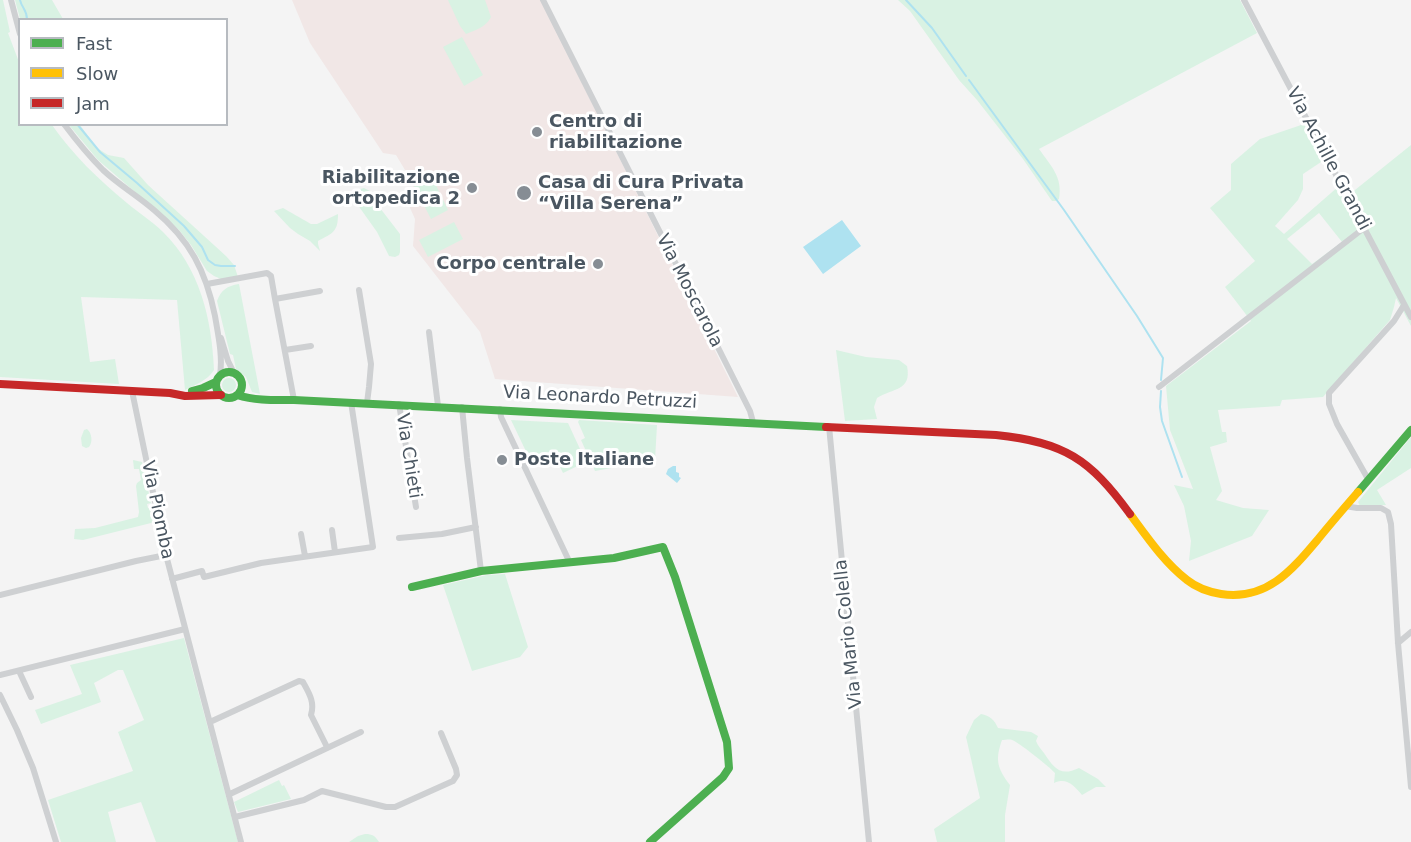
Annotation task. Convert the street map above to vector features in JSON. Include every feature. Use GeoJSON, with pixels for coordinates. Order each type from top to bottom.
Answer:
{"type":"FeatureCollection","features":[{"type":"Feature","properties":{"kind":"main road"},"geometry":{"type":"LineString","coordinates":[[0,384],[177,394],[203,388],[226,372],[239,376],[242,386],[237,395],[229,398],[206,394],[183,397],[177,394]]}},
{"type":"Feature","properties":{"kind":"main road"},"geometry":{"type":"LineString","coordinates":[[218,378],[217,389],[221,395]]}},
{"type":"Feature","properties":{"kind":"main road","name":"Via Leonardo Petruzzi"},"geometry":{"type":"LineString","coordinates":[[242,386],[253,394],[279,400]]}},
{"type":"Feature","properties":{"kind":"main road","name":"Via Leonardo Petruzzi"},"geometry":{"type":"LineString","coordinates":[[237,395],[258,400],[294,399],[753,422],[1013,436],[1040,441],[1071,454],[1090,467],[1107,484],[1163,558],[1190,584],[1227,596],[1250,594],[1278,581],[1297,564],[1345,506]]}},
{"type":"Feature","properties":{"kind":"main road"},"geometry":{"type":"LineString","coordinates":[[1345,506],[1411,430]]}},
{"type":"Feature","properties":{"kind":"main road"},"geometry":{"type":"LineString","coordinates":[[412,587],[481,571],[614,558],[663,547],[675,577],[728,742],[729,768],[723,777],[650,842]]}},
{"type":"Feature","properties":{"kind":"street"},"geometry":{"type":"LineString","coordinates":[[11,0],[18,26]]}},
{"type":"Feature","properties":{"kind":"street","name":"Via Moscarola"},"geometry":{"type":"LineString","coordinates":[[543,0],[750,411],[753,422]]}},
{"type":"Feature","properties":{"kind":"street","name":"Via Achille Grandi"},"geometry":{"type":"LineString","coordinates":[[1244,0],[1411,318]]}},
{"type":"Feature","properties":{"kind":"street"},"geometry":{"type":"LineString","coordinates":[[66,126],[104,170],[169,224],[191,251],[207,284],[217,326],[234,373]]}},
{"type":"Feature","properties":{"kind":"street"},"geometry":{"type":"LineString","coordinates":[[1159,387],[1364,228]]}},
{"type":"Feature","properties":{"kind":"street"},"geometry":{"type":"LineString","coordinates":[[207,284],[267,273],[271,276],[294,399]]}},
{"type":"Feature","properties":{"kind":"street"},"geometry":{"type":"LineString","coordinates":[[359,290],[371,364],[367,403]]}},
{"type":"Feature","properties":{"kind":"street"},"geometry":{"type":"LineString","coordinates":[[275,299],[320,291]]}},
{"type":"Feature","properties":{"kind":"street"},"geometry":{"type":"LineString","coordinates":[[1368,479],[1337,424],[1329,404],[1329,393],[1394,321],[1404,305]]}},
{"type":"Feature","properties":{"kind":"street"},"geometry":{"type":"LineString","coordinates":[[217,326],[221,364],[218,378]]}},
{"type":"Feature","properties":{"kind":"street"},"geometry":{"type":"LineString","coordinates":[[429,332],[438,406]]}},
{"type":"Feature","properties":{"kind":"street"},"geometry":{"type":"LineString","coordinates":[[285,350],[311,346]]}},
{"type":"Feature","properties":{"kind":"street","name":"Via Piomba"},"geometry":{"type":"LineString","coordinates":[[132,391],[166,555],[241,842]]}},
{"type":"Feature","properties":{"kind":"street"},"geometry":{"type":"LineString","coordinates":[[172,579],[202,572],[204,577],[261,563],[373,547],[351,402]]}},
{"type":"Feature","properties":{"kind":"street","name":"Via Chieti"},"geometry":{"type":"LineString","coordinates":[[399,404],[416,507]]}},
{"type":"Feature","properties":{"kind":"street"},"geometry":{"type":"LineString","coordinates":[[462,407],[481,571]]}},
{"type":"Feature","properties":{"kind":"street"},"geometry":{"type":"LineString","coordinates":[[500,409],[508,435],[570,563]]}},
{"type":"Feature","properties":{"kind":"street","name":"Via Mario Colella"},"geometry":{"type":"LineString","coordinates":[[829,426],[869,842]]}},
{"type":"Feature","properties":{"kind":"street"},"geometry":{"type":"LineString","coordinates":[[1345,506],[1382,508],[1390,515],[1398,642],[1408,711],[1411,787]]}},
{"type":"Feature","properties":{"kind":"street"},"geometry":{"type":"LineString","coordinates":[[399,538],[442,534],[476,527]]}},
{"type":"Feature","properties":{"kind":"street"},"geometry":{"type":"LineString","coordinates":[[332,530],[335,552]]}},
{"type":"Feature","properties":{"kind":"street"},"geometry":{"type":"LineString","coordinates":[[301,534],[304,556]]}},
{"type":"Feature","properties":{"kind":"street"},"geometry":{"type":"LineString","coordinates":[[0,595],[166,555]]}},
{"type":"Feature","properties":{"kind":"street"},"geometry":{"type":"LineString","coordinates":[[0,675],[185,629]]}},
{"type":"Feature","properties":{"kind":"street"},"geometry":{"type":"LineString","coordinates":[[1398,642],[1411,632]]}},
{"type":"Feature","properties":{"kind":"street"},"geometry":{"type":"LineString","coordinates":[[19,671],[31,697]]}},
{"type":"Feature","properties":{"kind":"street"},"geometry":{"type":"LineString","coordinates":[[210,722],[298,681],[303,682],[312,699],[311,715],[327,747]]}},
{"type":"Feature","properties":{"kind":"street"},"geometry":{"type":"LineString","coordinates":[[0,694],[33,768],[56,842]]}},
{"type":"Feature","properties":{"kind":"street"},"geometry":{"type":"LineString","coordinates":[[230,794],[361,732]]}},
{"type":"Feature","properties":{"kind":"street"},"geometry":{"type":"LineString","coordinates":[[235,817],[304,800],[322,791],[386,807],[395,807],[456,778],[456,769],[441,733]]}},
{"type":"Feature","properties":{"kind":"shaded area","name":"Casa di Cura Privata “Villa Serena”"},"geometry":{"type":"Polygon","coordinates":[[[292,0],[541,0],[738,397],[495,379],[480,332],[413,246],[415,219],[407,201],[414,185],[396,155],[383,153],[310,43],[292,0]]]}},
{"type":"Feature","properties":{"kind":"green space"},"geometry":{"type":"Polygon","coordinates":[[[0,0],[3,0],[10,32],[8,33],[18,59],[18,126],[53,126],[97,176],[154,224],[176,246],[195,278],[202,296],[210,332],[214,370],[205,380],[185,390],[177,300],[81,297],[90,362],[115,359],[119,384],[0,377],[0,0]]]}},
{"type":"Feature","properties":{"kind":"green space"},"geometry":{"type":"Polygon","coordinates":[[[15,0],[52,0],[62,18],[20,18],[15,0]]]}},
{"type":"Feature","properties":{"kind":"green space"},"geometry":{"type":"Polygon","coordinates":[[[448,0],[485,0],[491,17],[484,26],[466,34],[448,0]]]}},
{"type":"Feature","properties":{"kind":"green space"},"geometry":{"type":"Polygon","coordinates":[[[898,0],[1240,0],[1257,33],[1039,149],[1058,178],[1059,199],[1052,201],[1023,159],[959,80],[910,11],[898,0]]]}},
{"type":"Feature","properties":{"kind":"green space"},"geometry":{"type":"Polygon","coordinates":[[[462,37],[483,75],[464,86],[443,47],[462,37]]]}},
{"type":"Feature","properties":{"kind":"green space"},"geometry":{"type":"Polygon","coordinates":[[[1304,124],[1324,160],[1303,174],[1303,189],[1298,200],[1275,226],[1284,234],[1339,186],[1361,228],[1365,226],[1350,194],[1411,145],[1411,326],[1396,298],[1390,320],[1323,397],[1282,400],[1280,406],[1218,410],[1222,432],[1226,432],[1227,442],[1210,447],[1222,491],[1216,500],[1243,508],[1269,510],[1252,536],[1189,561],[1191,541],[1184,506],[1174,485],[1193,489],[1170,430],[1166,386],[1251,321],[1225,287],[1255,261],[1210,208],[1231,190],[1231,164],[1260,139],[1304,124]],[[1319,213],[1287,239],[1312,264],[1342,242],[1319,213]]]}},
{"type":"Feature","properties":{"kind":"green space"},"geometry":{"type":"Polygon","coordinates":[[[70,126],[81,126],[97,148],[108,155],[124,158],[148,185],[226,256],[234,265],[238,277],[221,279],[207,271],[179,230],[98,160],[70,126]]]}},
{"type":"Feature","properties":{"kind":"green space"},"geometry":{"type":"Polygon","coordinates":[[[432,177],[448,210],[431,219],[414,186],[432,177]]]}},
{"type":"Feature","properties":{"kind":"green space"},"geometry":{"type":"Polygon","coordinates":[[[364,188],[370,191],[400,234],[400,252],[395,257],[389,256],[377,232],[355,201],[356,190],[364,188]]]}},
{"type":"Feature","properties":{"kind":"green space"},"geometry":{"type":"Polygon","coordinates":[[[283,208],[311,224],[317,224],[338,214],[334,231],[318,241],[320,251],[310,241],[290,228],[274,211],[283,208]]]}},
{"type":"Feature","properties":{"kind":"green space"},"geometry":{"type":"Polygon","coordinates":[[[454,222],[463,239],[428,257],[419,240],[454,222]]]}},
{"type":"Feature","properties":{"kind":"green space"},"geometry":{"type":"Polygon","coordinates":[[[239,284],[260,394],[252,392],[246,377],[236,369],[217,301],[225,289],[239,284]]]}},
{"type":"Feature","properties":{"kind":"green space"},"geometry":{"type":"Polygon","coordinates":[[[836,350],[866,357],[899,360],[907,366],[907,380],[904,384],[877,398],[874,407],[877,419],[845,421],[836,350]]]}},
{"type":"Feature","properties":{"kind":"green space"},"geometry":{"type":"Polygon","coordinates":[[[229,378],[234,380],[236,385],[234,390],[229,392],[224,390],[222,385],[224,380],[229,378]]]}},
{"type":"Feature","properties":{"kind":"green space"},"geometry":{"type":"Polygon","coordinates":[[[511,420],[568,423],[586,462],[563,473],[554,455],[533,466],[511,420]]]}},
{"type":"Feature","properties":{"kind":"green space"},"geometry":{"type":"Polygon","coordinates":[[[579,420],[657,425],[655,460],[595,471],[581,440],[585,438],[579,420]]]}},
{"type":"Feature","properties":{"kind":"green space"},"geometry":{"type":"Polygon","coordinates":[[[87,429],[91,440],[89,447],[86,448],[82,446],[81,438],[84,430],[87,429]]]}},
{"type":"Feature","properties":{"kind":"green space"},"geometry":{"type":"Polygon","coordinates":[[[1411,437],[1411,468],[1377,490],[1386,505],[1360,506],[1358,502],[1411,437]]]}},
{"type":"Feature","properties":{"kind":"green space"},"geometry":{"type":"Polygon","coordinates":[[[133,460],[142,462],[151,503],[147,504],[148,508],[152,508],[155,522],[83,540],[74,539],[75,529],[95,528],[138,517],[136,486],[141,480],[139,469],[134,469],[133,460]]]}},
{"type":"Feature","properties":{"kind":"green space"},"geometry":{"type":"Polygon","coordinates":[[[505,574],[528,647],[520,657],[472,671],[443,585],[487,575],[505,574]]]}},
{"type":"Feature","properties":{"kind":"green space"},"geometry":{"type":"Polygon","coordinates":[[[184,638],[238,842],[156,842],[141,802],[108,812],[116,842],[61,842],[48,800],[133,771],[118,732],[144,720],[123,670],[118,670],[94,683],[101,702],[41,724],[35,710],[82,694],[70,665],[184,638]]]}},
{"type":"Feature","properties":{"kind":"green space"},"geometry":{"type":"Polygon","coordinates":[[[981,714],[991,718],[998,728],[1031,732],[1038,736],[1036,741],[1058,770],[1067,772],[1079,768],[1098,779],[1106,787],[1096,787],[1082,795],[1066,782],[1054,783],[1055,773],[1041,760],[1015,741],[1002,740],[998,753],[998,764],[1010,785],[1005,815],[1005,842],[937,842],[934,829],[980,798],[966,737],[974,720],[981,714]]]}},
{"type":"Feature","properties":{"kind":"green space"},"geometry":{"type":"Polygon","coordinates":[[[279,780],[291,799],[238,812],[234,802],[279,780]]]}},
{"type":"Feature","properties":{"kind":"green space"},"geometry":{"type":"Polygon","coordinates":[[[365,834],[374,836],[379,842],[349,842],[358,836],[365,834]]]}},
{"type":"Feature","properties":{"kind":"water"},"geometry":{"type":"Polygon","coordinates":[[[842,220],[861,246],[823,274],[803,247],[842,220]]]}},
{"type":"Feature","properties":{"kind":"water"},"geometry":{"type":"Polygon","coordinates":[[[673,466],[676,466],[676,472],[681,478],[677,483],[666,474],[673,466]]]}},
{"type":"Feature","properties":{"kind":"waterway"},"geometry":{"type":"LineString","coordinates":[[20,0],[27,18]]}},
{"type":"Feature","properties":{"kind":"waterway"},"geometry":{"type":"LineString","coordinates":[[906,0],[932,28],[966,76]]}},
{"type":"Feature","properties":{"kind":"waterway"},"geometry":{"type":"LineString","coordinates":[[969,80],[1064,210],[1137,316],[1163,358],[1161,380]]}},
{"type":"Feature","properties":{"kind":"waterway"},"geometry":{"type":"LineString","coordinates":[[79,126],[100,152],[184,226],[202,247],[208,260],[215,265],[235,266]]}},
{"type":"Feature","properties":{"kind":"waterway"},"geometry":{"type":"LineString","coordinates":[[1161,391],[1162,421],[1182,477]]}},
{"type":"Feature","properties":{"kind":"traffic: fast"},"geometry":{"type":"LineString","coordinates":[[229,372],[238,376],[242,385],[238,394],[229,398],[220,394],[216,385],[220,376],[229,372]]}},
{"type":"Feature","properties":{"kind":"traffic: fast"},"geometry":{"type":"LineString","coordinates":[[192,391],[216,382]]}},
{"type":"Feature","properties":{"kind":"traffic: fast"},"geometry":{"type":"LineString","coordinates":[[237,395],[266,400],[826,427]]}},
{"type":"Feature","properties":{"kind":"traffic: fast"},"geometry":{"type":"LineString","coordinates":[[1358,492],[1411,430]]}},
{"type":"Feature","properties":{"kind":"traffic: fast"},"geometry":{"type":"LineString","coordinates":[[412,587],[481,571],[614,558],[663,547],[675,577],[727,742],[729,768],[723,777],[650,842]]}},
{"type":"Feature","properties":{"kind":"traffic: slow"},"geometry":{"type":"LineString","coordinates":[[1130,514],[1163,557],[1187,580],[1208,591],[1237,595],[1265,588],[1288,572],[1358,492]]}},
{"type":"Feature","properties":{"kind":"traffic: jam"},"geometry":{"type":"LineString","coordinates":[[0,384],[170,393],[185,396],[221,395]]}},
{"type":"Feature","properties":{"kind":"traffic: jam"},"geometry":{"type":"LineString","coordinates":[[826,427],[996,435],[1040,443],[1074,456],[1088,467],[1102,479],[1130,514]]}},
{"type":"Feature","properties":{"kind":"place","name":"Centro di riabilitazione"},"geometry":{"type":"Point","coordinates":[537,132]}},
{"type":"Feature","properties":{"kind":"place","name":"Riabilitazione ortopedica 2"},"geometry":{"type":"Point","coordinates":[472,188]}},
{"type":"Feature","properties":{"kind":"place","name":"Casa di Cura Privata “Villa Serena”"},"geometry":{"type":"Point","coordinates":[524,193]}},
{"type":"Feature","properties":{"kind":"place","name":"Corpo centrale"},"geometry":{"type":"Point","coordinates":[598,264]}},
{"type":"Feature","properties":{"kind":"place","name":"Poste Italiane"},"geometry":{"type":"Point","coordinates":[502,460]}}]}
